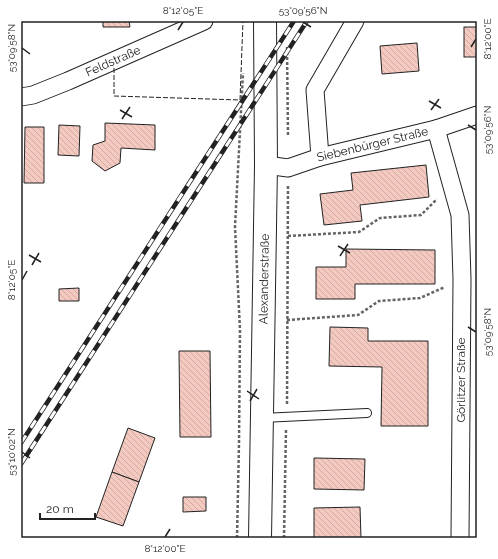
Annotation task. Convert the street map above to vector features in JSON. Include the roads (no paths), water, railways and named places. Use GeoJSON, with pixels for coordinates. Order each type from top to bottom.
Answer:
{"type":"FeatureCollection","features":[{"type":"Feature","properties":{"kind":"main road","name":"Alexanderstraße"},"geometry":{"type":"LineString","coordinates":[[260,538],[266,165],[265,21]]}},
{"type":"Feature","properties":{"kind":"street","name":"Feldstraße"},"geometry":{"type":"LineString","coordinates":[[21,97],[33,95],[68,81],[204,21]]}},
{"type":"Feature","properties":{"kind":"street"},"geometry":{"type":"LineString","coordinates":[[320,157],[315,90],[354,21]]}},
{"type":"Feature","properties":{"kind":"street","name":"Siebenbürger Straße"},"geometry":{"type":"LineString","coordinates":[[266,165],[288,168],[320,157],[436,129],[477,115]]}},
{"type":"Feature","properties":{"kind":"street","name":"Görlitzer Straße"},"geometry":{"type":"LineString","coordinates":[[436,129],[460,216],[462,279],[460,538]]}},
{"type":"Feature","properties":{"kind":"lane"},"geometry":{"type":"LineString","coordinates":[[262,418],[367,413]]}},
{"type":"Feature","properties":{"kind":"railway"},"geometry":{"type":"LineString","coordinates":[[21,443],[294,21]]}},
{"type":"Feature","properties":{"kind":"railway"},"geometry":{"type":"LineString","coordinates":[[21,464],[307,21]]}}]}
